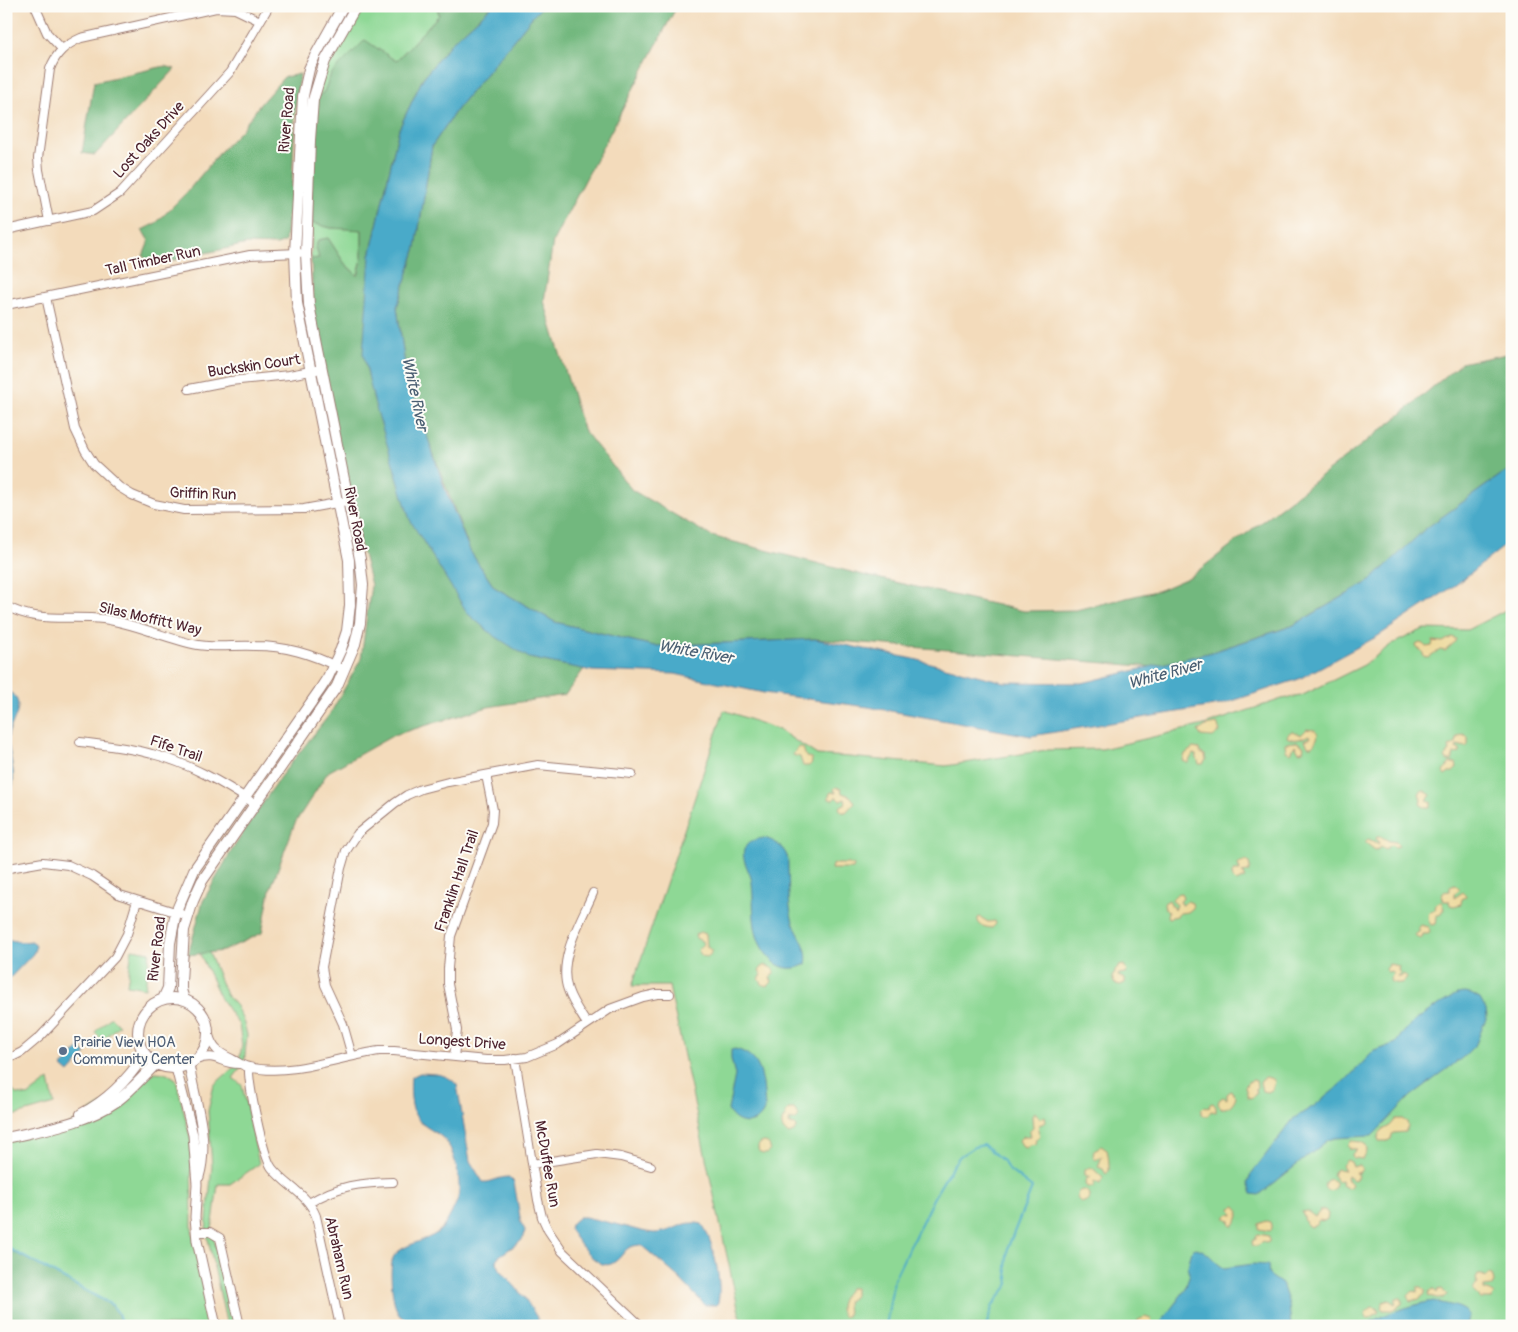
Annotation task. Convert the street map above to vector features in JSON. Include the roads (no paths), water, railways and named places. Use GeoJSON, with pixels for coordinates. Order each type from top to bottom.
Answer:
{"type":"FeatureCollection","features":[{"type":"Feature","properties":{"kind":"main road","name":"River Road"},"geometry":{"type":"LineString","coordinates":[[163,999],[168,988],[170,943],[176,912],[194,870],[319,691],[334,665],[347,630],[351,596],[348,560],[296,296],[295,253],[303,96],[309,69],[343,6]]}},
{"type":"Feature","properties":{"kind":"main road","name":"River Road"},"geometry":{"type":"LineString","coordinates":[[184,999],[181,990],[181,961],[184,930],[202,881],[328,700],[355,644],[360,623],[363,586],[360,559],[308,296],[306,254],[314,100],[325,61],[356,6]]}},
{"type":"Feature","properties":{"kind":"main road"},"geometry":{"type":"LineString","coordinates":[[174,997],[184,999],[196,1006],[205,1016],[209,1035],[205,1049],[192,1062],[176,1068],[156,1064],[145,1054],[139,1042],[138,1035],[142,1016],[151,1005],[163,999],[174,997]]}},
{"type":"Feature","properties":{"kind":"main road"},"geometry":{"type":"LineString","coordinates":[[55,1126],[87,1111],[101,1102],[123,1082],[145,1054]]}},
{"type":"Feature","properties":{"kind":"main road"},"geometry":{"type":"LineString","coordinates":[[6,1138],[85,1119],[106,1108],[128,1092],[156,1064]]}},
{"type":"Feature","properties":{"kind":"street"},"geometry":{"type":"LineString","coordinates":[[35,6],[47,33],[62,49]]}},
{"type":"Feature","properties":{"kind":"street","name":"Lost Oaks Drive"},"geometry":{"type":"LineString","coordinates":[[6,230],[94,211],[120,193],[230,72],[269,6]]}},
{"type":"Feature","properties":{"kind":"street"},"geometry":{"type":"LineString","coordinates":[[49,221],[39,170],[39,144],[50,69],[54,59],[62,49],[81,38],[216,8],[235,9],[260,21]]}},
{"type":"Feature","properties":{"kind":"street","name":"Tall Timber Run"},"geometry":{"type":"LineString","coordinates":[[6,305],[250,255],[306,254]]}},
{"type":"Feature","properties":{"kind":"street","name":"Griffin Run"},"geometry":{"type":"LineString","coordinates":[[46,296],[75,429],[94,464],[119,488],[141,500],[184,510],[304,509],[349,501]]}},
{"type":"Feature","properties":{"kind":"street","name":"Buckskin Court"},"geometry":{"type":"LineString","coordinates":[[189,390],[230,381],[289,375],[322,369]]}},
{"type":"Feature","properties":{"kind":"street","name":"Silas Moffitt Way"},"geometry":{"type":"LineString","coordinates":[[6,606],[22,614],[32,616],[113,621],[202,646],[266,646],[291,649],[306,653],[344,670]]}},
{"type":"Feature","properties":{"kind":"street","name":"Fife Trail"},"geometry":{"type":"LineString","coordinates":[[80,742],[153,754],[188,766],[216,779],[255,804]]}},
{"type":"Feature","properties":{"kind":"street"},"geometry":{"type":"LineString","coordinates":[[352,1056],[343,1024],[325,985],[322,967],[341,868],[346,851],[358,833],[407,795],[439,785],[538,765],[632,774]]}},
{"type":"Feature","properties":{"kind":"street","name":"Franklin Hall Trail"},"geometry":{"type":"LineString","coordinates":[[454,1057],[457,1030],[448,984],[449,953],[456,918],[492,823],[493,810],[486,775]]}},
{"type":"Feature","properties":{"kind":"street"},"geometry":{"type":"LineString","coordinates":[[9,868],[43,862],[68,865],[92,876],[115,892],[137,901],[188,916]]}},
{"type":"Feature","properties":{"kind":"street"},"geometry":{"type":"LineString","coordinates":[[586,1024],[572,1001],[565,978],[565,966],[567,954],[593,893]]}},
{"type":"Feature","properties":{"kind":"street"},"geometry":{"type":"LineString","coordinates":[[6,1060],[22,1052],[41,1036],[115,957],[128,934],[137,901]]}},
{"type":"Feature","properties":{"kind":"street","name":"Longest Drive"},"geometry":{"type":"LineString","coordinates":[[209,1035],[212,1045],[218,1052],[239,1064],[270,1070],[288,1069],[352,1056],[394,1050],[486,1060],[515,1058],[541,1052],[558,1044],[607,1010],[618,1005],[657,994],[670,994]]}},
{"type":"Feature","properties":{"kind":"street","name":"Longest Drive"},"geometry":{"type":"LineString","coordinates":[[192,1062],[209,1056],[229,1064],[239,1064]]}},
{"type":"Feature","properties":{"kind":"street","name":"McDuffee Run"},"geometry":{"type":"LineString","coordinates":[[515,1058],[542,1217],[554,1241],[574,1263],[641,1326]]}},
{"type":"Feature","properties":{"kind":"street"},"geometry":{"type":"LineString","coordinates":[[192,1062],[202,1126],[202,1157],[197,1184],[195,1216],[196,1232],[216,1326]]}},
{"type":"Feature","properties":{"kind":"street","name":"Abraham Run"},"geometry":{"type":"LineString","coordinates":[[249,1067],[249,1082],[268,1162],[279,1175],[309,1202],[316,1216],[340,1326]]}},
{"type":"Feature","properties":{"kind":"street"},"geometry":{"type":"LineString","coordinates":[[176,1068],[192,1128],[197,1184]]}},
{"type":"Feature","properties":{"kind":"street"},"geometry":{"type":"LineString","coordinates":[[532,1164],[597,1154],[621,1157],[651,1166]]}},
{"type":"Feature","properties":{"kind":"street"},"geometry":{"type":"LineString","coordinates":[[309,1202],[342,1187],[364,1183],[392,1182]]}},
{"type":"Feature","properties":{"kind":"street"},"geometry":{"type":"LineString","coordinates":[[196,1232],[214,1233],[221,1240],[240,1326]]}},
{"type":"Feature","properties":{"kind":"water","name":"White River"},"geometry":{"type":"Polygon","coordinates":[[[492,6],[543,6],[457,109],[432,146],[416,247],[397,307],[406,373],[445,489],[470,551],[494,587],[555,622],[654,646],[815,639],[914,659],[1004,682],[1082,683],[1212,652],[1292,626],[1370,581],[1425,529],[1502,474],[1512,470],[1512,540],[1457,584],[1378,636],[1299,679],[1220,705],[1031,736],[868,707],[764,693],[675,674],[592,671],[529,658],[493,635],[468,614],[410,520],[374,401],[363,353],[370,256],[399,129],[423,78],[452,42],[492,6]]]}},
{"type":"Feature","properties":{"kind":"water"},"geometry":{"type":"Polygon","coordinates":[[[6,690],[17,699],[18,709],[8,736],[13,770],[13,785],[6,796],[6,690]]]}},
{"type":"Feature","properties":{"kind":"water"},"geometry":{"type":"Polygon","coordinates":[[[764,838],[780,846],[787,857],[791,912],[807,958],[806,964],[798,967],[786,968],[774,962],[760,945],[757,935],[752,883],[743,855],[746,846],[750,842],[764,838]]]}},
{"type":"Feature","properties":{"kind":"water"},"geometry":{"type":"Polygon","coordinates":[[[6,939],[21,942],[32,941],[36,946],[33,954],[6,982],[6,939]]]}},
{"type":"Feature","properties":{"kind":"water"},"geometry":{"type":"Polygon","coordinates":[[[1457,994],[1471,994],[1480,999],[1487,1016],[1476,1044],[1462,1058],[1411,1096],[1372,1136],[1328,1140],[1259,1195],[1252,1194],[1248,1183],[1251,1174],[1294,1118],[1314,1106],[1344,1082],[1374,1051],[1396,1043],[1401,1035],[1423,1015],[1457,994]]]}},
{"type":"Feature","properties":{"kind":"water"},"geometry":{"type":"Polygon","coordinates":[[[79,1048],[86,1054],[69,1073],[62,1067],[79,1048]]]}},
{"type":"Feature","properties":{"kind":"water"},"geometry":{"type":"Polygon","coordinates":[[[735,1049],[745,1052],[757,1064],[764,1088],[765,1107],[763,1114],[748,1123],[737,1120],[728,1110],[735,1075],[731,1050],[735,1049]]]}},
{"type":"Feature","properties":{"kind":"water"},"geometry":{"type":"Polygon","coordinates":[[[420,1073],[445,1076],[457,1085],[470,1161],[483,1182],[509,1177],[514,1182],[521,1223],[525,1230],[524,1237],[496,1260],[500,1269],[524,1297],[538,1319],[537,1326],[462,1326],[407,1319],[400,1316],[397,1311],[391,1277],[394,1256],[402,1249],[432,1236],[440,1230],[446,1223],[459,1195],[457,1169],[452,1151],[441,1136],[420,1121],[413,1109],[411,1077],[420,1073]]]}},
{"type":"Feature","properties":{"kind":"water"},"geometry":{"type":"Polygon","coordinates":[[[579,1217],[654,1233],[667,1231],[689,1223],[702,1224],[710,1241],[716,1264],[719,1287],[717,1305],[705,1305],[678,1277],[641,1245],[630,1247],[617,1260],[607,1265],[594,1259],[582,1247],[569,1229],[572,1223],[579,1217]]]}},
{"type":"Feature","properties":{"kind":"water"},"geometry":{"type":"Polygon","coordinates":[[[1195,1248],[1204,1251],[1224,1268],[1253,1264],[1268,1265],[1269,1275],[1282,1284],[1289,1304],[1291,1326],[1158,1326],[1185,1290],[1190,1273],[1188,1266],[1192,1250],[1195,1248]]]}},
{"type":"Feature","properties":{"kind":"water"},"geometry":{"type":"Polygon","coordinates":[[[1434,1301],[1457,1307],[1469,1314],[1466,1326],[1366,1326],[1388,1314],[1434,1301]]]}},
{"type":"Feature","properties":{"kind":"waterway"},"geometry":{"type":"LineString","coordinates":[[886,1326],[894,1279],[934,1197],[960,1156],[974,1147],[984,1145],[1002,1160],[1009,1170],[1032,1188],[1008,1247],[1006,1266],[1009,1284],[993,1305],[986,1326]]}},
{"type":"Feature","properties":{"kind":"waterway"},"geometry":{"type":"LineString","coordinates":[[6,1247],[112,1305],[118,1313],[122,1326]]}},
{"type":"Feature","properties":{"kind":"place","name":"Prairie View HOA Community Center"},"geometry":{"type":"Point","coordinates":[63,1051]}}]}
